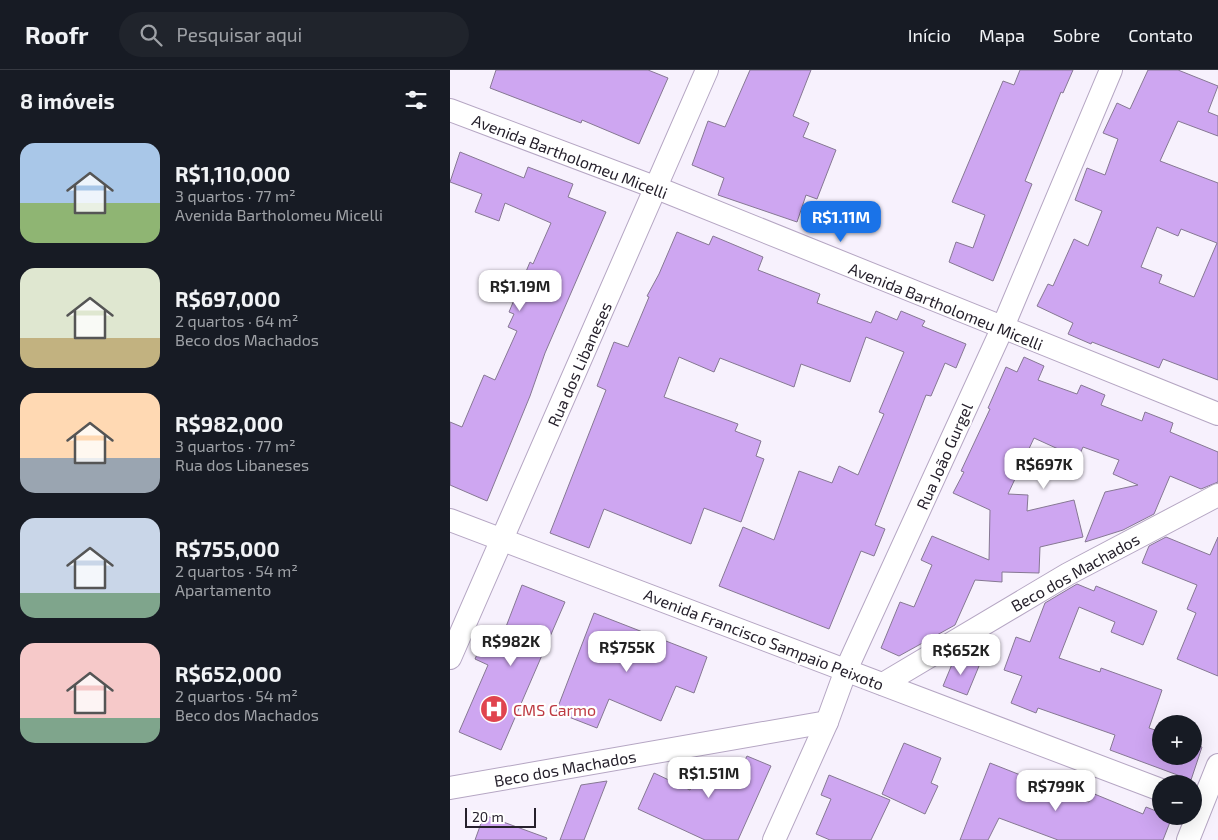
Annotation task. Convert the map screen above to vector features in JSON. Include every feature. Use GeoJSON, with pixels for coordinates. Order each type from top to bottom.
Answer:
{"type":"FeatureCollection","features":[{"type":"Feature","properties":{"kind":"street","name":"Rua dos Libaneses"},"geometry":{"type":"LineString","coordinates":[[450,658],[707,70]]}},
{"type":"Feature","properties":{"kind":"street","name":"Rua João Gurgel"},"geometry":{"type":"LineString","coordinates":[[774,840],[827,722],[846,670],[1002,328],[1111,70]]}},
{"type":"Feature","properties":{"kind":"street","name":"Avenida Bartholomeu Micelli"},"geometry":{"type":"LineString","coordinates":[[450,110],[657,188],[1218,414]]}},
{"type":"Feature","properties":{"kind":"street","name":"Beco dos Machados"},"geometry":{"type":"LineString","coordinates":[[882,684],[1068,574],[1218,495]]}},
{"type":"Feature","properties":{"kind":"street","name":"Avenida Francisco Sampaio Peixoto"},"geometry":{"type":"LineString","coordinates":[[450,520],[1152,787]]}},
{"type":"Feature","properties":{"kind":"street","name":"Beco dos Machados"},"geometry":{"type":"LineString","coordinates":[[450,788],[827,722]]}},
{"type":"Feature","properties":{"kind":"street"},"geometry":{"type":"LineString","coordinates":[[1188,840],[1205,806],[1218,766]]}},
{"type":"Feature","properties":{"kind":"building"},"geometry":{"type":"Polygon","coordinates":[[[496,70],[648,70],[668,78],[639,144],[582,120],[581,123],[490,88],[496,70]]]}},
{"type":"Feature","properties":{"kind":"building"},"geometry":{"type":"Polygon","coordinates":[[[750,70],[811,70],[793,116],[809,123],[803,137],[836,150],[817,199],[806,195],[797,222],[718,195],[724,178],[692,165],[708,121],[725,127],[750,70]]]}},
{"type":"Feature","properties":{"kind":"building"},"geometry":{"type":"Polygon","coordinates":[[[1020,70],[1073,70],[1063,93],[1061,92],[1025,181],[1032,184],[993,281],[949,262],[956,242],[973,248],[985,215],[952,202],[1003,81],[1014,85],[1020,70]]]}},
{"type":"Feature","properties":{"kind":"building"},"geometry":{"type":"Polygon","coordinates":[[[1148,70],[1178,70],[1218,86],[1208,112],[1218,116],[1218,136],[1178,121],[1160,161],[1218,183],[1218,380],[1163,359],[1159,368],[1092,342],[1091,344],[1068,334],[1073,323],[1037,306],[1048,284],[1053,286],[1074,239],[1088,246],[1102,211],[1075,200],[1087,168],[1105,175],[1118,139],[1103,133],[1117,103],[1130,109],[1148,70]],[[1157,227],[1141,267],[1162,275],[1159,283],[1194,297],[1217,243],[1181,229],[1178,236],[1157,227]]]}},
{"type":"Feature","properties":{"kind":"building"},"geometry":{"type":"Polygon","coordinates":[[[460,152],[524,178],[528,167],[573,184],[568,197],[606,212],[545,353],[530,396],[487,501],[450,485],[450,422],[462,427],[484,375],[495,380],[517,331],[508,327],[514,314],[509,312],[530,262],[533,264],[551,223],[505,203],[499,221],[475,212],[482,194],[450,182],[460,152]]]}},
{"type":"Feature","properties":{"kind":"building"},"geometry":{"type":"Polygon","coordinates":[[[677,232],[709,245],[713,236],[763,257],[758,270],[820,294],[817,303],[871,323],[876,311],[897,320],[901,311],[925,321],[922,326],[966,344],[956,368],[945,363],[931,396],[926,395],[875,525],[885,529],[874,556],[861,551],[829,629],[719,586],[743,527],[774,540],[799,471],[832,483],[839,466],[858,475],[884,414],[879,412],[904,352],[866,337],[850,382],[801,364],[794,387],[720,358],[714,372],[679,357],[664,397],[738,424],[735,431],[761,441],[756,456],[764,459],[741,522],[704,508],[691,544],[604,509],[589,548],[550,533],[606,390],[597,386],[614,342],[628,347],[649,297],[647,296],[659,274],[677,232]]]}},
{"type":"Feature","properties":{"kind":"building"},"geometry":{"type":"Polygon","coordinates":[[[1024,357],[1044,366],[1038,380],[1077,394],[1081,385],[1105,395],[1101,405],[1142,421],[1145,412],[1173,423],[1170,432],[1218,452],[1218,482],[1201,489],[1170,476],[1154,514],[1123,530],[1085,542],[1105,492],[1138,485],[1113,474],[1119,460],[1083,447],[1078,458],[1034,438],[1008,494],[1028,495],[1027,511],[1074,500],[1083,537],[1040,547],[1039,573],[1002,572],[1002,582],[975,580],[955,625],[899,656],[881,648],[900,602],[914,607],[932,565],[921,560],[932,536],[989,560],[990,510],[953,493],[964,472],[961,471],[990,409],[988,408],[1006,367],[1017,372],[1024,357]]]}},
{"type":"Feature","properties":{"kind":"building"},"geometry":{"type":"Polygon","coordinates":[[[1166,537],[1210,555],[1218,537],[1218,676],[1177,659],[1196,613],[1187,609],[1197,585],[1142,563],[1149,546],[1166,537]]]}},
{"type":"Feature","properties":{"kind":"building"},"geometry":{"type":"Polygon","coordinates":[[[1077,584],[1094,591],[1096,586],[1157,611],[1143,645],[1111,632],[1115,622],[1079,607],[1059,658],[1100,672],[1101,668],[1162,690],[1149,728],[1152,729],[1152,765],[1196,765],[1193,775],[1178,775],[1110,750],[1115,735],[1038,708],[1036,713],[1011,703],[1022,676],[1004,670],[1016,637],[1030,642],[1045,603],[1077,584]]]}},
{"type":"Feature","properties":{"kind":"building","name":"CMS Carmo"},"geometry":{"type":"Polygon","coordinates":[[[522,585],[565,602],[501,750],[459,732],[488,665],[475,659],[484,639],[499,645],[522,585]]]}},
{"type":"Feature","properties":{"kind":"building"},"geometry":{"type":"Polygon","coordinates":[[[594,613],[707,657],[694,693],[676,686],[661,721],[609,699],[597,728],[556,712],[594,613]]]}},
{"type":"Feature","properties":{"kind":"building"},"geometry":{"type":"Polygon","coordinates":[[[955,657],[979,666],[967,695],[943,686],[955,657]]]}},
{"type":"Feature","properties":{"kind":"building"},"geometry":{"type":"Polygon","coordinates":[[[904,743],[941,758],[931,783],[938,786],[925,814],[882,794],[904,743]]]}},
{"type":"Feature","properties":{"kind":"building"},"geometry":{"type":"Polygon","coordinates":[[[747,756],[771,766],[738,840],[705,840],[638,809],[654,773],[690,790],[702,764],[744,762],[747,756]]]}},
{"type":"Feature","properties":{"kind":"building"},"geometry":{"type":"Polygon","coordinates":[[[990,763],[1089,802],[1092,793],[1143,814],[1146,807],[1152,809],[1152,825],[1169,825],[1163,840],[1058,840],[999,818],[988,840],[960,840],[990,763]]]}},
{"type":"Feature","properties":{"kind":"building"},"geometry":{"type":"Polygon","coordinates":[[[829,775],[890,800],[871,840],[830,840],[816,834],[831,799],[821,795],[829,775]]]}},
{"type":"Feature","properties":{"kind":"building"},"geometry":{"type":"Polygon","coordinates":[[[607,781],[584,840],[560,840],[581,785],[607,781]]]}},
{"type":"Feature","properties":{"kind":"building"},"geometry":{"type":"Polygon","coordinates":[[[484,815],[547,838],[546,840],[475,840],[484,815]]]}},
{"type":"Feature","properties":{"kind":"place","name":"CMS Carmo"},"geometry":{"type":"Point","coordinates":[494,709]}}]}
